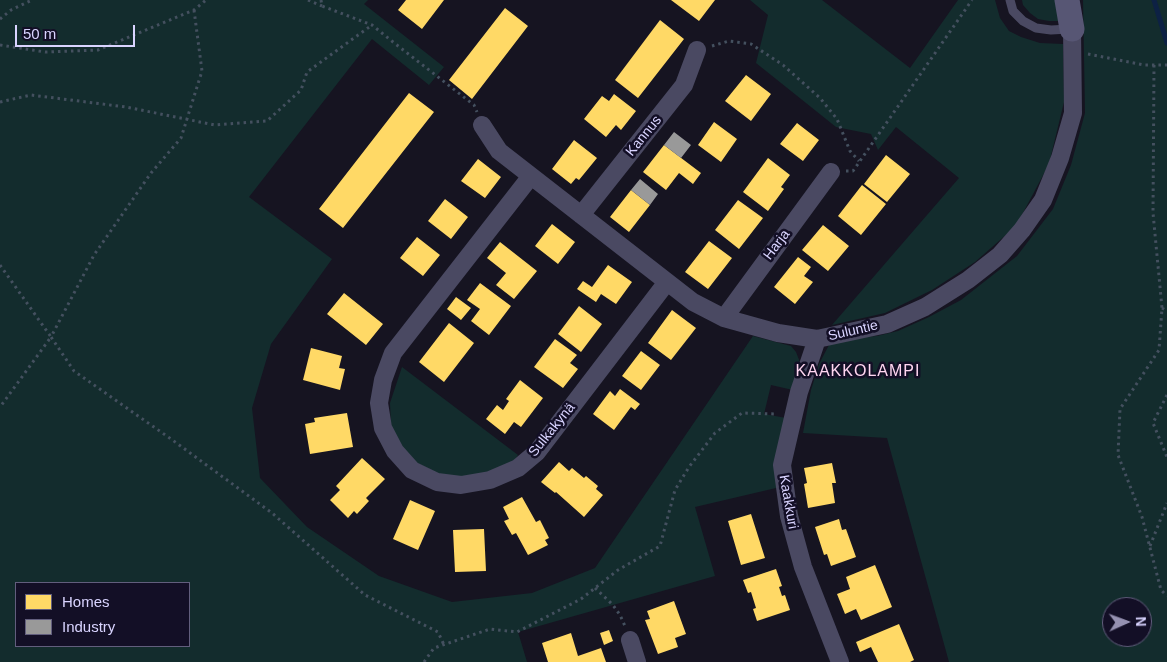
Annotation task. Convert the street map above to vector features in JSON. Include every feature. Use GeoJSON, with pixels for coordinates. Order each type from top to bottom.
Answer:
{"type":"FeatureCollection","features":[{"type":"Feature","properties":{"kind":"street","name":"Suluntie"},"geometry":{"type":"LineString","coordinates":[[482,125],[499,151],[693,302],[724,318],[778,334],[817,339],[887,324],[925,307],[968,280],[1000,255],[1022,230],[1043,200],[1060,158],[1073,113],[1072,29],[1067,0]]}},
{"type":"Feature","properties":{"kind":"street","name":"Kannus"},"geometry":{"type":"LineString","coordinates":[[581,215],[684,85],[697,50]]}},
{"type":"Feature","properties":{"kind":"street","name":"Harja"},"geometry":{"type":"LineString","coordinates":[[724,318],[831,172]]}},
{"type":"Feature","properties":{"kind":"street","name":"Sulkakynä"},"geometry":{"type":"LineString","coordinates":[[532,176],[393,354],[383,380],[379,403],[384,428],[395,451],[412,470],[437,482],[461,486],[490,480],[518,468],[537,452],[667,282]]}},
{"type":"Feature","properties":{"kind":"street","name":"Kaakkuri"},"geometry":{"type":"LineString","coordinates":[[817,339],[799,392],[782,465],[789,516],[803,567],[840,662]]}},
{"type":"Feature","properties":{"kind":"street"},"geometry":{"type":"LineString","coordinates":[[630,640],[637,662]]}},
{"type":"Feature","properties":{"kind":"lane"},"geometry":{"type":"LineString","coordinates":[[1010,0],[1013,11],[1023,21],[1036,28],[1051,30],[1072,29]]}},
{"type":"Feature","properties":{"kind":"path"},"geometry":{"type":"LineString","coordinates":[[0,19],[11,10],[32,0]]}},
{"type":"Feature","properties":{"kind":"path"},"geometry":{"type":"LineString","coordinates":[[0,45],[45,52],[98,50],[194,10],[206,0]]}},
{"type":"Feature","properties":{"kind":"path"},"geometry":{"type":"LineString","coordinates":[[308,0],[372,25],[474,105],[482,125]]}},
{"type":"Feature","properties":{"kind":"path"},"geometry":{"type":"LineString","coordinates":[[321,0],[322,6]]}},
{"type":"Feature","properties":{"kind":"path"},"geometry":{"type":"LineString","coordinates":[[831,172],[853,171],[972,0]]}},
{"type":"Feature","properties":{"kind":"path"},"geometry":{"type":"LineString","coordinates":[[0,407],[51,337],[94,255],[151,174],[180,138],[202,72],[194,10]]}},
{"type":"Feature","properties":{"kind":"path"},"geometry":{"type":"LineString","coordinates":[[0,102],[30,95],[126,107],[215,126],[267,121],[301,90],[307,72],[372,25]]}},
{"type":"Feature","properties":{"kind":"path"},"geometry":{"type":"LineString","coordinates":[[697,50],[729,41],[751,44],[783,65],[820,98],[837,119],[850,151],[859,161]]}},
{"type":"Feature","properties":{"kind":"path"},"geometry":{"type":"LineString","coordinates":[[1081,53],[1144,65],[1167,65]]}},
{"type":"Feature","properties":{"kind":"path"},"geometry":{"type":"LineString","coordinates":[[1154,65],[1153,213],[1162,308],[1159,350],[1120,409],[1118,455],[1142,517],[1161,590],[1167,596]]}},
{"type":"Feature","properties":{"kind":"path"},"geometry":{"type":"LineString","coordinates":[[0,265],[74,372],[272,513],[365,595],[438,632],[444,645]]}},
{"type":"Feature","properties":{"kind":"path"},"geometry":{"type":"LineString","coordinates":[[1162,308],[1167,311]]}},
{"type":"Feature","properties":{"kind":"path"},"geometry":{"type":"LineString","coordinates":[[1167,395],[1153,423],[1167,457]]}},
{"type":"Feature","properties":{"kind":"path"},"geometry":{"type":"LineString","coordinates":[[424,662],[434,648],[490,629],[517,632],[581,599],[618,570],[660,546],[675,490],[689,467],[715,434],[742,413],[793,414]]}},
{"type":"Feature","properties":{"kind":"path"},"geometry":{"type":"LineString","coordinates":[[1150,546],[1167,503]]}},
{"type":"Feature","properties":{"kind":"path"},"geometry":{"type":"LineString","coordinates":[[595,588],[613,605],[620,615],[630,640]]}},
{"type":"Feature","properties":{"kind":"green space"},"geometry":{"type":"Polygon","coordinates":[[[0,0],[368,0],[364,4],[444,67],[429,85],[372,39],[249,197],[332,259],[271,344],[252,408],[260,478],[307,527],[379,576],[452,602],[532,593],[595,568],[753,336],[791,346],[796,352],[801,365],[793,390],[771,385],[764,414],[786,418],[776,465],[776,488],[695,507],[715,576],[518,632],[527,662],[0,662],[0,0]]]}},
{"type":"Feature","properties":{"kind":"green space"},"geometry":{"type":"Polygon","coordinates":[[[750,0],[822,0],[910,68],[958,0],[995,0],[1000,18],[1009,31],[1040,43],[1063,44],[1064,102],[1049,164],[1016,226],[975,262],[932,290],[885,313],[832,325],[959,178],[896,127],[878,150],[871,134],[836,127],[756,63],[768,15],[750,0]]]}},
{"type":"Feature","properties":{"kind":"green space"},"geometry":{"type":"Polygon","coordinates":[[[1022,0],[1059,0],[1061,21],[1038,19],[1023,5],[1022,0]]]}},
{"type":"Feature","properties":{"kind":"green space"},"geometry":{"type":"Polygon","coordinates":[[[1083,0],[1167,0],[1167,662],[949,662],[887,438],[803,433],[811,390],[819,364],[829,345],[841,339],[877,336],[898,331],[929,317],[961,300],[1017,256],[1053,209],[1071,165],[1085,113],[1083,0]]]}},
{"type":"Feature","properties":{"kind":"green space"},"geometry":{"type":"Polygon","coordinates":[[[402,367],[518,455],[514,461],[490,472],[461,477],[439,474],[417,463],[403,448],[391,426],[390,403],[402,367]]]}},
{"type":"Feature","properties":{"kind":"building: Homes"},"geometry":{"type":"Polygon","coordinates":[[[406,0],[444,0],[422,29],[398,10],[406,0]]]}},
{"type":"Feature","properties":{"kind":"building: Homes"},"geometry":{"type":"Polygon","coordinates":[[[671,0],[715,0],[699,21],[671,0]]]}},
{"type":"Feature","properties":{"kind":"building: Homes"},"geometry":{"type":"Polygon","coordinates":[[[505,8],[528,26],[472,99],[449,80],[505,8]]]}},
{"type":"Feature","properties":{"kind":"building: Homes"},"geometry":{"type":"Polygon","coordinates":[[[660,20],[684,39],[638,98],[615,80],[660,20]]]}},
{"type":"Feature","properties":{"kind":"building: Homes"},"geometry":{"type":"Polygon","coordinates":[[[746,75],[771,94],[751,121],[725,101],[746,75]]]}},
{"type":"Feature","properties":{"kind":"building: Homes"},"geometry":{"type":"Polygon","coordinates":[[[409,93],[434,112],[343,228],[319,209],[409,93]]]}},
{"type":"Feature","properties":{"kind":"building: Homes"},"geometry":{"type":"Polygon","coordinates":[[[614,94],[636,111],[621,130],[616,125],[606,137],[584,119],[602,96],[609,101],[614,94]]]}},
{"type":"Feature","properties":{"kind":"building: Homes"},"geometry":{"type":"Polygon","coordinates":[[[714,122],[737,139],[721,162],[698,145],[714,122]]]}},
{"type":"Feature","properties":{"kind":"building: Homes"},"geometry":{"type":"Polygon","coordinates":[[[797,123],[819,140],[803,161],[780,144],[797,123]]]}},
{"type":"Feature","properties":{"kind":"building: Homes"},"geometry":{"type":"Polygon","coordinates":[[[574,140],[597,158],[579,180],[576,178],[571,184],[552,169],[574,140]]]}},
{"type":"Feature","properties":{"kind":"building: Homes"},"geometry":{"type":"Polygon","coordinates":[[[664,145],[701,173],[693,184],[679,173],[666,190],[643,172],[664,145]]]}},
{"type":"Feature","properties":{"kind":"building: Homes"},"geometry":{"type":"Polygon","coordinates":[[[886,155],[910,174],[887,202],[864,184],[886,155]]]}},
{"type":"Feature","properties":{"kind":"building: Homes"},"geometry":{"type":"Polygon","coordinates":[[[768,158],[790,175],[781,187],[784,189],[768,211],[743,192],[768,158]]]}},
{"type":"Feature","properties":{"kind":"building: Homes"},"geometry":{"type":"Polygon","coordinates":[[[478,159],[501,177],[485,198],[461,181],[478,159]]]}},
{"type":"Feature","properties":{"kind":"building: Homes"},"geometry":{"type":"Polygon","coordinates":[[[862,185],[886,204],[861,235],[838,216],[862,185]]]}},
{"type":"Feature","properties":{"kind":"building: Homes"},"geometry":{"type":"Polygon","coordinates":[[[631,190],[650,205],[629,232],[610,217],[631,190]]]}},
{"type":"Feature","properties":{"kind":"building: Homes"},"geometry":{"type":"Polygon","coordinates":[[[445,199],[468,217],[451,239],[428,221],[445,199]]]}},
{"type":"Feature","properties":{"kind":"building: Homes"},"geometry":{"type":"Polygon","coordinates":[[[738,200],[763,218],[739,249],[715,230],[738,200]]]}},
{"type":"Feature","properties":{"kind":"building: Homes"},"geometry":{"type":"Polygon","coordinates":[[[552,224],[575,242],[558,264],[535,246],[552,224]]]}},
{"type":"Feature","properties":{"kind":"building: Homes"},"geometry":{"type":"Polygon","coordinates":[[[823,225],[849,246],[828,271],[802,250],[823,225]]]}},
{"type":"Feature","properties":{"kind":"building: Homes"},"geometry":{"type":"Polygon","coordinates":[[[417,237],[440,255],[423,276],[400,258],[417,237]]]}},
{"type":"Feature","properties":{"kind":"building: Homes"},"geometry":{"type":"Polygon","coordinates":[[[709,241],[732,258],[708,289],[685,272],[709,241]]]}},
{"type":"Feature","properties":{"kind":"building: Homes"},"geometry":{"type":"Polygon","coordinates":[[[500,242],[537,271],[514,299],[496,285],[506,273],[487,258],[500,242]]]}},
{"type":"Feature","properties":{"kind":"building: Homes"},"geometry":{"type":"Polygon","coordinates":[[[798,257],[811,267],[804,276],[813,282],[795,304],[774,287],[798,257]]]}},
{"type":"Feature","properties":{"kind":"building: Homes"},"geometry":{"type":"Polygon","coordinates":[[[608,265],[632,282],[616,304],[601,294],[596,302],[577,289],[583,281],[592,287],[608,265]]]}},
{"type":"Feature","properties":{"kind":"building: Homes"},"geometry":{"type":"Polygon","coordinates":[[[480,283],[511,306],[489,335],[471,321],[480,309],[467,300],[480,283]]]}},
{"type":"Feature","properties":{"kind":"building: Homes"},"geometry":{"type":"Polygon","coordinates":[[[344,293],[383,324],[366,345],[327,314],[344,293]]]}},
{"type":"Feature","properties":{"kind":"building: Homes"},"geometry":{"type":"Polygon","coordinates":[[[456,297],[471,308],[461,320],[447,309],[456,297]]]}},
{"type":"Feature","properties":{"kind":"building: Homes"},"geometry":{"type":"Polygon","coordinates":[[[579,306],[602,324],[581,352],[558,334],[579,306]]]}},
{"type":"Feature","properties":{"kind":"building: Homes"},"geometry":{"type":"Polygon","coordinates":[[[672,310],[696,328],[671,360],[648,343],[672,310]]]}},
{"type":"Feature","properties":{"kind":"building: Homes"},"geometry":{"type":"Polygon","coordinates":[[[449,323],[474,343],[444,382],[419,362],[449,323]]]}},
{"type":"Feature","properties":{"kind":"building: Homes"},"geometry":{"type":"Polygon","coordinates":[[[555,339],[577,355],[570,363],[578,369],[563,388],[534,367],[555,339]]]}},
{"type":"Feature","properties":{"kind":"building: Homes"},"geometry":{"type":"Polygon","coordinates":[[[311,348],[342,356],[339,368],[345,369],[340,390],[303,380],[311,348]]]}},
{"type":"Feature","properties":{"kind":"building: Homes"},"geometry":{"type":"Polygon","coordinates":[[[641,351],[660,365],[641,390],[622,376],[641,351]]]}},
{"type":"Feature","properties":{"kind":"building: Homes"},"geometry":{"type":"Polygon","coordinates":[[[520,380],[543,398],[521,427],[514,422],[505,434],[486,419],[497,405],[503,410],[509,401],[506,399],[520,380]]]}},
{"type":"Feature","properties":{"kind":"building: Homes"},"geometry":{"type":"Polygon","coordinates":[[[620,389],[640,404],[635,410],[631,407],[614,430],[593,414],[610,391],[615,396],[620,389]]]}},
{"type":"Feature","properties":{"kind":"building: Homes"},"geometry":{"type":"Polygon","coordinates":[[[347,413],[353,447],[310,454],[305,424],[315,422],[314,418],[347,413]]]}},
{"type":"Feature","properties":{"kind":"building: Homes"},"geometry":{"type":"Polygon","coordinates":[[[362,458],[385,479],[366,498],[369,501],[357,514],[354,511],[348,518],[330,500],[340,490],[336,486],[362,458]]]}},
{"type":"Feature","properties":{"kind":"building: Homes"},"geometry":{"type":"Polygon","coordinates":[[[559,462],[569,471],[572,468],[584,478],[586,476],[598,486],[596,489],[603,495],[584,517],[556,492],[541,482],[559,462]]]}},
{"type":"Feature","properties":{"kind":"building: Homes"},"geometry":{"type":"Polygon","coordinates":[[[832,463],[836,483],[832,483],[835,503],[808,508],[804,484],[807,483],[804,468],[832,463]]]}},
{"type":"Feature","properties":{"kind":"building: Homes"},"geometry":{"type":"Polygon","coordinates":[[[522,497],[536,522],[540,520],[549,538],[545,540],[548,545],[528,555],[516,533],[512,535],[504,521],[509,519],[503,507],[522,497]]]}},
{"type":"Feature","properties":{"kind":"building: Homes"},"geometry":{"type":"Polygon","coordinates":[[[410,500],[435,511],[418,550],[393,539],[410,500]]]}},
{"type":"Feature","properties":{"kind":"building: Homes"},"geometry":{"type":"Polygon","coordinates":[[[751,514],[765,558],[741,565],[728,521],[751,514]]]}},
{"type":"Feature","properties":{"kind":"building: Homes"},"geometry":{"type":"Polygon","coordinates":[[[839,519],[842,530],[846,529],[856,557],[831,566],[827,554],[824,555],[815,527],[839,519]]]}},
{"type":"Feature","properties":{"kind":"building: Homes"},"geometry":{"type":"Polygon","coordinates":[[[484,529],[486,571],[455,572],[453,530],[484,529]]]}},
{"type":"Feature","properties":{"kind":"building: Homes"},"geometry":{"type":"Polygon","coordinates":[[[875,565],[892,607],[861,620],[856,609],[845,614],[837,594],[850,589],[846,577],[875,565]]]}},
{"type":"Feature","properties":{"kind":"building: Homes"},"geometry":{"type":"Polygon","coordinates":[[[776,569],[782,586],[779,587],[782,596],[785,595],[790,610],[757,621],[753,609],[756,608],[751,592],[748,593],[743,580],[776,569]]]}},
{"type":"Feature","properties":{"kind":"building: Homes"},"geometry":{"type":"Polygon","coordinates":[[[674,601],[686,634],[675,638],[678,647],[658,654],[645,620],[650,619],[647,611],[674,601]]]}},
{"type":"Feature","properties":{"kind":"building: Homes"},"geometry":{"type":"Polygon","coordinates":[[[899,624],[914,660],[910,662],[878,662],[871,647],[860,652],[856,642],[899,624]]]}},
{"type":"Feature","properties":{"kind":"building: Homes"},"geometry":{"type":"Polygon","coordinates":[[[609,630],[613,641],[604,645],[600,633],[609,630]]]}},
{"type":"Feature","properties":{"kind":"building: Homes"},"geometry":{"type":"Polygon","coordinates":[[[571,633],[578,656],[601,648],[606,662],[548,662],[542,643],[571,633]]]}},
{"type":"Feature","properties":{"kind":"building: Industry"},"geometry":{"type":"Polygon","coordinates":[[[674,132],[691,145],[681,158],[664,145],[674,132]]]}},
{"type":"Feature","properties":{"kind":"building: Industry"},"geometry":{"type":"Polygon","coordinates":[[[640,179],[658,194],[650,205],[631,190],[640,179]]]}},
{"type":"Feature","properties":{"kind":"waterway"},"geometry":{"type":"LineString","coordinates":[[1154,0],[1167,43]]}},
{"type":"Feature","properties":{"kind":"district","name":"KAAKKOLAMPI"},"geometry":{"type":"Point","coordinates":[858,372]}}]}
